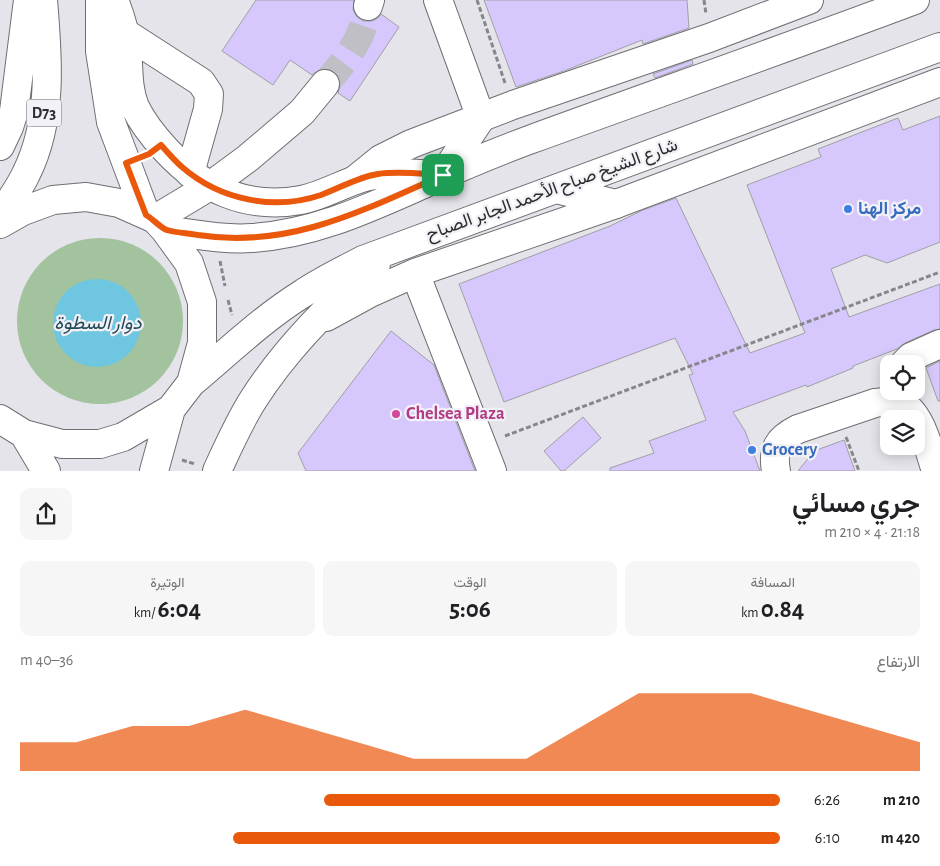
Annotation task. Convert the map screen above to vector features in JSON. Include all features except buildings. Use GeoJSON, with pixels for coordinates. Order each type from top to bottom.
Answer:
{"type":"FeatureCollection","features":[{"type":"Feature","properties":{"kind":"main road"},"geometry":{"type":"LineString","coordinates":[[0,146],[14,111],[28,0]]}},
{"type":"Feature","properties":{"kind":"main road","name":"D73"},"geometry":{"type":"LineString","coordinates":[[0,216],[26,174],[38,144],[44,113],[47,81],[43,0]]}},
{"type":"Feature","properties":{"kind":"main road"},"geometry":{"type":"LineString","coordinates":[[0,419],[24,434],[62,444],[100,444],[123,437],[171,409],[191,383],[202,343],[202,302],[189,263],[155,222],[111,122],[100,51],[100,0]]}},
{"type":"Feature","properties":{"kind":"main road"},"geometry":{"type":"LineString","coordinates":[[114,0],[125,34],[130,88],[134,104],[141,119],[150,133],[181,166],[200,180],[222,192],[242,199],[282,203],[302,200],[355,180],[380,174],[443,175]]}},
{"type":"Feature","properties":{"kind":"main road"},"geometry":{"type":"LineString","coordinates":[[438,0],[481,118]]}},
{"type":"Feature","properties":{"kind":"main road"},"geometry":{"type":"LineString","coordinates":[[355,180],[381,159],[396,151],[513,105],[709,38],[809,0]]}},
{"type":"Feature","properties":{"kind":"main road"},"geometry":{"type":"LineString","coordinates":[[0,224],[23,211],[54,200],[86,197],[119,203],[155,222],[221,238],[282,235],[312,229],[369,209],[491,154],[804,42],[915,0]]}},
{"type":"Feature","properties":{"kind":"main road"},"geometry":{"type":"LineString","coordinates":[[125,34],[201,82],[209,94],[200,180]]}},
{"type":"Feature","properties":{"kind":"main road","name":"شارع الشيخ صباح الأحمد الجابر الصباح"},"geometry":{"type":"LineString","coordinates":[[191,383],[301,294],[363,260],[940,48]]}},
{"type":"Feature","properties":{"kind":"main road"},"geometry":{"type":"LineString","coordinates":[[307,330],[348,304],[392,282],[616,204],[940,82]]}},
{"type":"Feature","properties":{"kind":"main road"},"geometry":{"type":"LineString","coordinates":[[155,222],[200,180],[248,158],[302,112],[326,84]]}},
{"type":"Feature","properties":{"kind":"main road"},"geometry":{"type":"LineString","coordinates":[[443,175],[481,118]]}},
{"type":"Feature","properties":{"kind":"main road"},"geometry":{"type":"LineString","coordinates":[[556,189],[616,204]]}},
{"type":"Feature","properties":{"kind":"main road"},"geometry":{"type":"LineString","coordinates":[[217,471],[235,432],[253,400],[277,367],[307,330],[350,287],[396,248]]}},
{"type":"Feature","properties":{"kind":"main road"},"geometry":{"type":"LineString","coordinates":[[415,273],[492,471]]}},
{"type":"Feature","properties":{"kind":"main road"},"geometry":{"type":"LineString","coordinates":[[915,355],[940,344]]}},
{"type":"Feature","properties":{"kind":"main road"},"geometry":{"type":"LineString","coordinates":[[875,403],[880,394]]}},
{"type":"Feature","properties":{"kind":"main road"},"geometry":{"type":"LineString","coordinates":[[776,471],[774,458],[778,445],[786,435],[798,429],[875,403],[888,401],[900,403],[910,409],[921,427],[936,471]]}},
{"type":"Feature","properties":{"kind":"main road"},"geometry":{"type":"LineString","coordinates":[[154,471],[171,409]]}},
{"type":"Feature","properties":{"kind":"main road"},"geometry":{"type":"LineString","coordinates":[[24,434],[46,471]]}},
{"type":"Feature","properties":{"kind":"path"},"geometry":{"type":"LineString","coordinates":[[477,0],[513,105]]}},
{"type":"Feature","properties":{"kind":"path"},"geometry":{"type":"LineString","coordinates":[[221,238],[220,264],[226,289]]}},
{"type":"Feature","properties":{"kind":"path"},"geometry":{"type":"LineString","coordinates":[[482,445],[940,272]]}},
{"type":"Feature","properties":{"kind":"path"},"geometry":{"type":"LineString","coordinates":[[228,298],[234,323],[246,337]]}},
{"type":"Feature","properties":{"kind":"path"},"geometry":{"type":"LineString","coordinates":[[837,416],[859,471]]}},
{"type":"Feature","properties":{"kind":"green space"},"geometry":{"type":"Polygon","coordinates":[[[100,238],[124,242],[139,248],[164,269],[173,282],[179,297],[183,321],[179,345],[173,360],[152,385],[139,394],[124,400],[100,404],[76,400],[61,394],[36,373],[27,360],[21,345],[17,321],[21,297],[27,282],[48,257],[61,248],[76,242],[100,238]]]}},
{"type":"Feature","properties":{"kind":"water","name":"دوار السطوة"},"geometry":{"type":"Polygon","coordinates":[[[97,279],[114,283],[128,292],[137,306],[141,323],[137,340],[128,354],[114,363],[97,367],[80,363],[66,354],[57,340],[53,323],[57,306],[66,292],[80,283],[97,279]]]}},
{"type":"Feature","properties":{"kind":"tunnel"},"geometry":{"type":"LineString","coordinates":[[325,84],[353,48],[363,28],[368,6]]}},
{"type":"Feature","properties":{"kind":"place","name":"مركز الهنا"},"geometry":{"type":"Point","coordinates":[848,209]}},
{"type":"Feature","properties":{"kind":"place","name":"Chelsea Plaza"},"geometry":{"type":"Point","coordinates":[396,414]}},
{"type":"Feature","properties":{"kind":"place","name":"Grocery"},"geometry":{"type":"Point","coordinates":[752,450]}},
{"type":"Feature","properties":{"kind":"route"},"geometry":{"type":"LineString","coordinates":[[161,145],[190,173],[222,192],[242,199],[282,203],[302,200],[355,180],[380,174],[443,175],[369,209],[312,229],[282,235],[221,238],[165,230],[154,219],[146,215],[126,163],[149,154],[161,145]]}}]}
